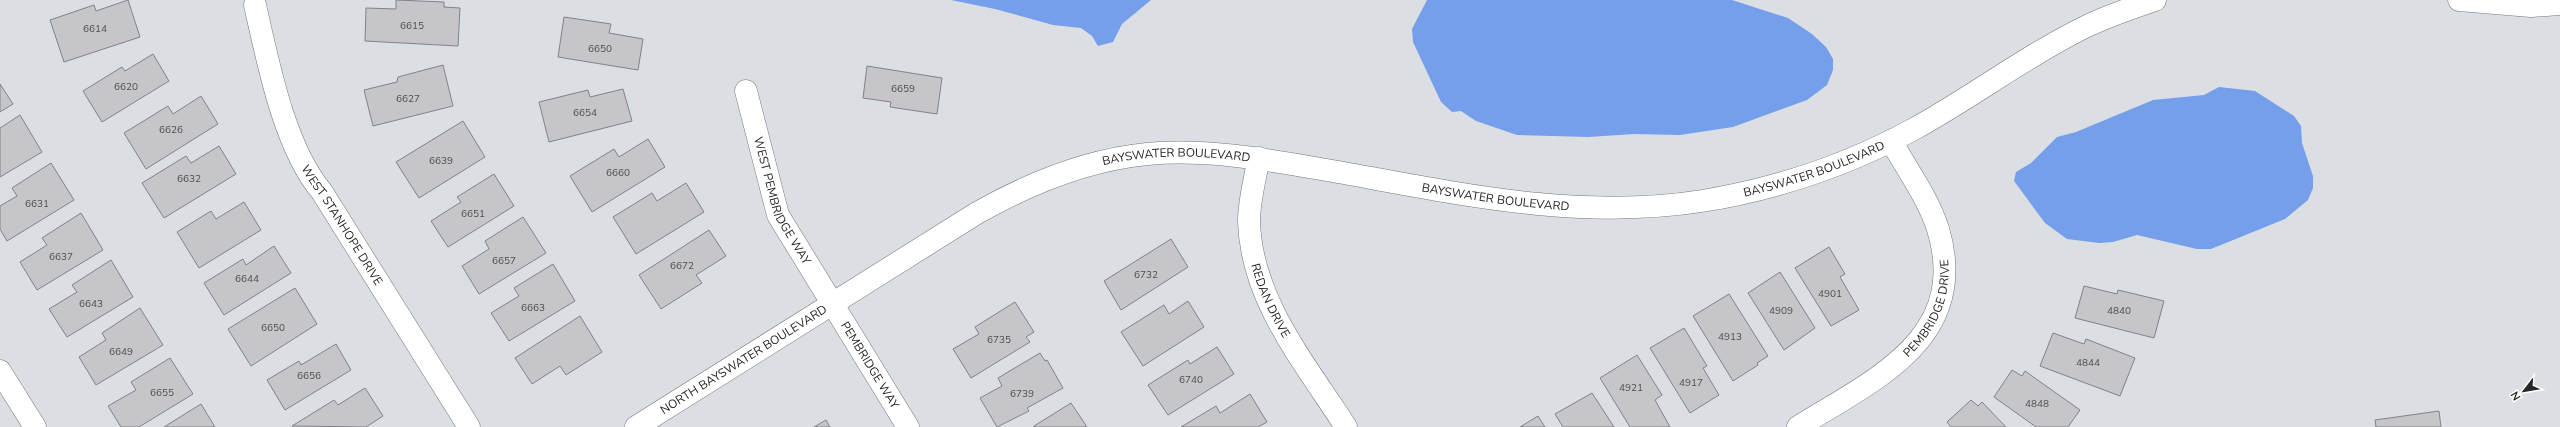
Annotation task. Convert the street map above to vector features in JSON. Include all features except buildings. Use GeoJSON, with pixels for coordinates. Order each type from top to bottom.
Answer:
{"type":"FeatureCollection","features":[{"type":"Feature","properties":{"kind":"street","name":"BAYSWATER BOULEVARD"},"geometry":{"type":"LineString","coordinates":[[831,304],[991,205],[1021,189],[1098,162],[1146,154],[1193,152],[1259,158],[1492,200],[1590,209],[1656,206],[1738,194],[1808,175],[1891,141],[2055,43],[2100,20],[2155,0]]}},
{"type":"Feature","properties":{"kind":"street"},"geometry":{"type":"LineString","coordinates":[[2458,0],[2531,6],[2560,4]]}},
{"type":"Feature","properties":{"kind":"street","name":"WEST STANHOPE DRIVE"},"geometry":{"type":"LineString","coordinates":[[255,5],[272,82],[284,118],[312,180],[322,192],[469,427]]}},
{"type":"Feature","properties":{"kind":"street","name":"WEST PEMBRIDGE WAY"},"geometry":{"type":"LineString","coordinates":[[746,91],[778,215],[831,304]]}},
{"type":"Feature","properties":{"kind":"street","name":"PEMBRIDGE DRIVE"},"geometry":{"type":"LineString","coordinates":[[1798,427],[1899,362],[1922,338],[1941,294],[1944,278],[1944,262],[1938,230],[1932,214],[1891,141]]}},
{"type":"Feature","properties":{"kind":"street","name":"REDAN DRIVE"},"geometry":{"type":"LineString","coordinates":[[1259,158],[1249,220],[1252,256],[1272,313],[1346,427]]}},
{"type":"Feature","properties":{"kind":"street","name":"NORTH BAYSWATER BOULEVARD"},"geometry":{"type":"LineString","coordinates":[[636,427],[831,304]]}},
{"type":"Feature","properties":{"kind":"street","name":"PEMBRIDGE WAY"},"geometry":{"type":"LineString","coordinates":[[831,304],[908,427]]}},
{"type":"Feature","properties":{"kind":"street"},"geometry":{"type":"LineString","coordinates":[[0,371],[35,427]]}},
{"type":"Feature","properties":{"kind":"water"},"geometry":{"type":"Polygon","coordinates":[[[951,0],[1151,0],[1122,24],[1113,42],[1098,46],[1092,36],[1081,28],[1053,25],[995,9],[951,0]]]}},
{"type":"Feature","properties":{"kind":"water"},"geometry":{"type":"Polygon","coordinates":[[[1427,0],[1732,0],[1788,18],[1812,34],[1826,47],[1833,59],[1833,70],[1827,85],[1807,100],[1733,127],[1680,135],[1634,134],[1588,137],[1517,135],[1476,121],[1461,111],[1452,112],[1441,102],[1413,42],[1412,29],[1427,0]]]}},
{"type":"Feature","properties":{"kind":"water"},"geometry":{"type":"Polygon","coordinates":[[[2219,87],[2255,91],[2294,116],[2301,126],[2302,143],[2313,176],[2313,188],[2308,200],[2285,219],[2211,249],[2197,249],[2137,235],[2113,242],[2099,243],[2067,239],[2045,223],[2014,181],[2016,172],[2031,163],[2057,137],[2076,132],[2153,100],[2204,95],[2219,87]]]}}]}
